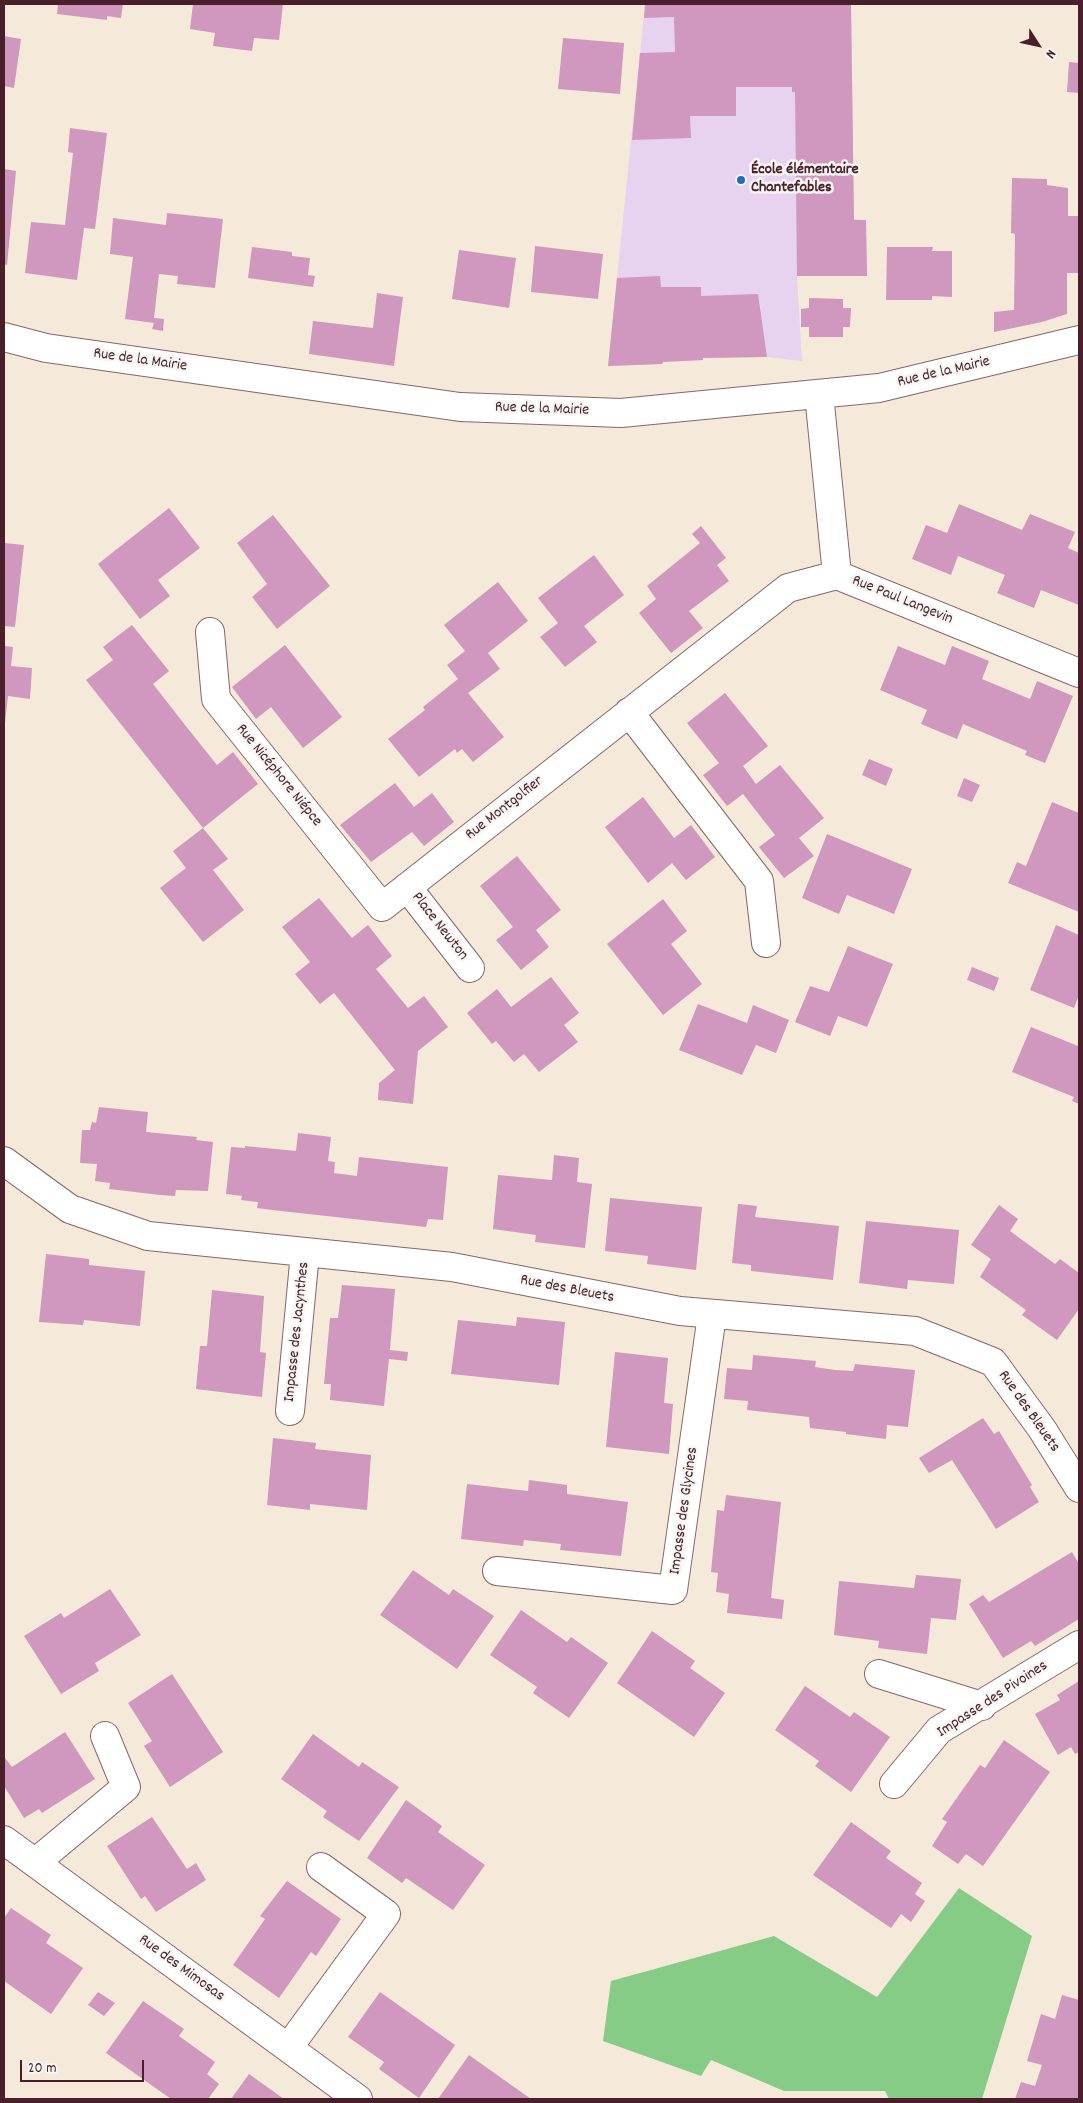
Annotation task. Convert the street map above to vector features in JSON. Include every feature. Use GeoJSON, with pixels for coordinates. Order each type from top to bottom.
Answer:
{"type":"FeatureCollection","features":[{"type":"Feature","properties":{"kind":"street","name":"Rue de la Mairie"},"geometry":{"type":"LineString","coordinates":[[4,337],[46,348],[460,407],[621,413],[879,388],[1079,340]]}},
{"type":"Feature","properties":{"kind":"street","name":"Rue Paul Langevin"},"geometry":{"type":"LineString","coordinates":[[819,394],[838,575],[1079,673]]}},
{"type":"Feature","properties":{"kind":"street","name":"Rue Montgolfier"},"geometry":{"type":"LineString","coordinates":[[382,907],[788,588],[838,575]]}},
{"type":"Feature","properties":{"kind":"street","name":"Rue Nicéphore Niépce"},"geometry":{"type":"LineString","coordinates":[[210,632],[216,699],[382,907]]}},
{"type":"Feature","properties":{"kind":"street"},"geometry":{"type":"LineString","coordinates":[[629,712],[759,881],[766,943]]}},
{"type":"Feature","properties":{"kind":"street","name":"Place Newton"},"geometry":{"type":"LineString","coordinates":[[407,887],[470,968]]}},
{"type":"Feature","properties":{"kind":"street","name":"Rue des Bleuets"},"geometry":{"type":"LineString","coordinates":[[4,1161],[70,1209],[148,1236],[452,1267],[680,1311],[712,1315],[915,1331],[993,1362],[1042,1430],[1079,1488]]}},
{"type":"Feature","properties":{"kind":"street","name":"Impasse des Jacynthes"},"geometry":{"type":"LineString","coordinates":[[290,1411],[306,1253]]}},
{"type":"Feature","properties":{"kind":"street","name":"Impasse des Glycines"},"geometry":{"type":"LineString","coordinates":[[497,1571],[673,1590],[712,1315]]}},
{"type":"Feature","properties":{"kind":"street","name":"Impasse des Pivoines"},"geometry":{"type":"LineString","coordinates":[[894,1784],[940,1730],[1079,1645]]}},
{"type":"Feature","properties":{"kind":"street"},"geometry":{"type":"LineString","coordinates":[[879,1674],[982,1706]]}},
{"type":"Feature","properties":{"kind":"street"},"geometry":{"type":"LineString","coordinates":[[36,1862],[126,1787],[105,1736]]}},
{"type":"Feature","properties":{"kind":"street","name":"Rue des Mimosas"},"geometry":{"type":"LineString","coordinates":[[4,1840],[358,2099]]}},
{"type":"Feature","properties":{"kind":"street"},"geometry":{"type":"LineString","coordinates":[[288,2048],[386,1914],[321,1868]]}},
{"type":"Feature","properties":{"kind":"shaded area","name":"École élémentaire Chantefables"},"geometry":{"type":"Polygon","coordinates":[[[645,4],[851,4],[854,219],[866,220],[867,276],[797,276],[802,361],[767,357],[703,358],[703,360],[663,362],[662,364],[608,366],[645,4]]]}},
{"type":"Feature","properties":{"kind":"green space"},"geometry":{"type":"Polygon","coordinates":[[[959,1888],[1032,1936],[982,2099],[889,2099],[885,2091],[784,2091],[711,2060],[701,2076],[603,2041],[611,1981],[774,1936],[877,1997],[959,1888]]]}},
{"type":"Feature","properties":{"kind":"building"},"geometry":{"type":"Polygon","coordinates":[[[58,4],[123,4],[121,18],[107,16],[107,20],[57,14],[58,4]]]}},
{"type":"Feature","properties":{"kind":"building"},"geometry":{"type":"Polygon","coordinates":[[[193,4],[283,4],[279,40],[254,38],[252,51],[213,46],[215,33],[190,29],[193,4]]]}},
{"type":"Feature","properties":{"kind":"building"},"geometry":{"type":"Polygon","coordinates":[[[645,4],[851,4],[854,220],[866,220],[867,276],[797,276],[795,92],[792,92],[792,87],[736,87],[736,116],[690,116],[691,138],[632,140],[640,53],[675,52],[674,17],[644,18],[645,4]]]}},
{"type":"Feature","properties":{"kind":"building"},"geometry":{"type":"Polygon","coordinates":[[[4,36],[21,39],[14,88],[4,86],[4,36]]]}},
{"type":"Feature","properties":{"kind":"building"},"geometry":{"type":"Polygon","coordinates":[[[563,38],[624,43],[620,94],[558,89],[563,38]]]}},
{"type":"Feature","properties":{"kind":"building"},"geometry":{"type":"Polygon","coordinates":[[[1069,62],[1079,63],[1079,93],[1067,92],[1069,62]]]}},
{"type":"Feature","properties":{"kind":"building"},"geometry":{"type":"Polygon","coordinates":[[[70,128],[107,133],[95,229],[84,228],[77,280],[25,273],[31,222],[65,225],[73,153],[68,152],[70,128]]]}},
{"type":"Feature","properties":{"kind":"building"},"geometry":{"type":"Polygon","coordinates":[[[4,169],[16,171],[7,265],[4,264],[4,169]]]}},
{"type":"Feature","properties":{"kind":"building"},"geometry":{"type":"Polygon","coordinates":[[[1012,178],[1047,179],[1047,185],[1068,188],[1068,216],[1079,216],[1079,273],[1067,273],[1067,314],[1042,322],[994,332],[994,312],[1014,310],[1015,234],[1011,233],[1012,178]]]}},
{"type":"Feature","properties":{"kind":"building"},"geometry":{"type":"Polygon","coordinates":[[[167,213],[223,219],[215,288],[177,284],[178,276],[159,274],[154,318],[164,319],[163,331],[152,329],[154,323],[125,319],[133,257],[110,254],[113,218],[166,225],[167,213]]]}},
{"type":"Feature","properties":{"kind":"building"},"geometry":{"type":"Polygon","coordinates":[[[535,246],[603,254],[598,299],[531,292],[535,246]]]}},
{"type":"Feature","properties":{"kind":"building"},"geometry":{"type":"Polygon","coordinates":[[[252,247],[292,252],[292,256],[310,258],[308,275],[315,276],[313,287],[248,278],[252,247]]]}},
{"type":"Feature","properties":{"kind":"building"},"geometry":{"type":"Polygon","coordinates":[[[887,247],[933,247],[932,251],[952,251],[952,297],[932,296],[932,300],[886,300],[887,247]]]}},
{"type":"Feature","properties":{"kind":"building"},"geometry":{"type":"Polygon","coordinates":[[[459,250],[516,258],[509,308],[452,299],[459,250]]]}},
{"type":"Feature","properties":{"kind":"building"},"geometry":{"type":"Polygon","coordinates":[[[660,276],[661,287],[701,287],[701,296],[758,294],[767,357],[703,358],[703,360],[663,362],[662,364],[608,366],[617,278],[660,276]]]}},
{"type":"Feature","properties":{"kind":"building"},"geometry":{"type":"Polygon","coordinates":[[[377,293],[403,297],[394,366],[309,354],[313,321],[373,328],[377,293]]]}},
{"type":"Feature","properties":{"kind":"building"},"geometry":{"type":"Polygon","coordinates":[[[809,298],[843,299],[843,308],[851,308],[850,327],[843,327],[843,337],[809,337],[809,327],[801,327],[801,309],[809,308],[809,298]]]}},
{"type":"Feature","properties":{"kind":"building"},"geometry":{"type":"Polygon","coordinates":[[[959,504],[1022,530],[1030,514],[1075,532],[1068,548],[1079,553],[1079,605],[1041,590],[1034,608],[997,593],[1005,575],[958,556],[951,575],[912,559],[926,525],[947,533],[959,504]]]}},
{"type":"Feature","properties":{"kind":"building"},"geometry":{"type":"Polygon","coordinates":[[[169,508],[200,548],[158,580],[170,596],[140,619],[98,564],[169,508]]]}},
{"type":"Feature","properties":{"kind":"building"},"geometry":{"type":"Polygon","coordinates":[[[273,515],[330,586],[277,629],[252,597],[267,584],[237,543],[273,515]]]}},
{"type":"Feature","properties":{"kind":"building"},"geometry":{"type":"Polygon","coordinates":[[[701,526],[726,558],[717,565],[729,581],[689,611],[703,628],[671,653],[639,613],[656,599],[647,586],[700,543],[692,534],[701,526]]]}},
{"type":"Feature","properties":{"kind":"building"},"geometry":{"type":"Polygon","coordinates":[[[4,543],[24,545],[15,627],[4,626],[4,543]]]}},
{"type":"Feature","properties":{"kind":"building"},"geometry":{"type":"Polygon","coordinates":[[[594,555],[624,595],[584,626],[597,642],[565,667],[540,637],[558,623],[538,598],[594,555]]]}},
{"type":"Feature","properties":{"kind":"building"},"geometry":{"type":"Polygon","coordinates":[[[498,582],[528,621],[488,653],[500,669],[468,693],[504,737],[473,762],[462,749],[457,753],[455,749],[419,777],[388,739],[425,710],[423,707],[458,679],[447,665],[465,651],[444,625],[498,582]]]}},
{"type":"Feature","properties":{"kind":"building"},"geometry":{"type":"Polygon","coordinates":[[[132,625],[169,671],[153,684],[185,725],[217,765],[233,752],[258,784],[203,828],[86,680],[113,660],[103,647],[132,625]]]}},
{"type":"Feature","properties":{"kind":"building"},"geometry":{"type":"Polygon","coordinates":[[[285,645],[342,717],[303,748],[271,707],[256,719],[232,687],[285,645]]]}},
{"type":"Feature","properties":{"kind":"building"},"geometry":{"type":"Polygon","coordinates":[[[4,646],[13,647],[11,666],[32,668],[30,699],[8,696],[5,723],[4,646]]]}},
{"type":"Feature","properties":{"kind":"building"},"geometry":{"type":"Polygon","coordinates":[[[898,646],[945,665],[952,646],[989,661],[982,679],[1030,699],[1037,681],[1073,696],[1045,763],[1025,755],[1027,751],[963,724],[957,739],[921,724],[927,710],[880,690],[898,646]]]}},
{"type":"Feature","properties":{"kind":"building"},"geometry":{"type":"Polygon","coordinates":[[[725,693],[768,746],[743,766],[756,784],[780,765],[824,818],[799,838],[814,856],[784,878],[759,847],[775,835],[743,794],[727,806],[703,775],[719,763],[687,723],[725,693]]]}},
{"type":"Feature","properties":{"kind":"building"},"geometry":{"type":"Polygon","coordinates":[[[869,759],[893,769],[886,786],[862,775],[869,759]]]}},
{"type":"Feature","properties":{"kind":"building"},"geometry":{"type":"Polygon","coordinates":[[[964,778],[980,785],[972,802],[957,796],[964,778]]]}},
{"type":"Feature","properties":{"kind":"building"},"geometry":{"type":"Polygon","coordinates":[[[395,783],[414,807],[432,793],[454,822],[424,846],[412,832],[371,862],[340,825],[395,783]]]}},
{"type":"Feature","properties":{"kind":"building"},"geometry":{"type":"Polygon","coordinates":[[[643,797],[674,838],[691,825],[715,857],[686,880],[672,863],[648,883],[605,827],[643,797]]]}},
{"type":"Feature","properties":{"kind":"building"},"geometry":{"type":"Polygon","coordinates":[[[1052,802],[1079,813],[1079,912],[1008,883],[1017,862],[1026,866],[1052,802]]]}},
{"type":"Feature","properties":{"kind":"building"},"geometry":{"type":"Polygon","coordinates":[[[203,828],[228,859],[213,870],[244,910],[203,942],[160,888],[186,868],[173,851],[203,828]]]}},
{"type":"Feature","properties":{"kind":"building"},"geometry":{"type":"Polygon","coordinates":[[[827,834],[912,869],[894,914],[847,895],[839,914],[802,898],[827,834]]]}},
{"type":"Feature","properties":{"kind":"building"},"geometry":{"type":"Polygon","coordinates":[[[517,856],[561,910],[536,930],[549,947],[521,970],[496,940],[513,927],[480,886],[517,856]]]}},
{"type":"Feature","properties":{"kind":"building"},"geometry":{"type":"Polygon","coordinates":[[[319,898],[352,938],[368,925],[392,956],[376,969],[408,1008],[424,996],[448,1027],[418,1051],[413,1104],[378,1100],[379,1083],[395,1070],[334,993],[320,1004],[295,974],[310,962],[282,927],[319,898]]]}},
{"type":"Feature","properties":{"kind":"building"},"geometry":{"type":"Polygon","coordinates":[[[663,899],[687,931],[671,944],[702,984],[663,1015],[607,944],[663,899]]]}},
{"type":"Feature","properties":{"kind":"building"},"geometry":{"type":"Polygon","coordinates":[[[1056,925],[1079,935],[1079,995],[1074,1008],[1030,990],[1056,925]]]}},
{"type":"Feature","properties":{"kind":"building"},"geometry":{"type":"Polygon","coordinates":[[[848,946],[893,964],[867,1027],[838,1016],[830,1036],[795,1022],[810,986],[829,992],[848,946]]]}},
{"type":"Feature","properties":{"kind":"building"},"geometry":{"type":"Polygon","coordinates":[[[972,967],[999,978],[994,991],[967,980],[972,967]]]}},
{"type":"Feature","properties":{"kind":"building"},"geometry":{"type":"Polygon","coordinates":[[[551,977],[579,1013],[564,1025],[578,1042],[539,1072],[524,1054],[514,1062],[496,1041],[492,1044],[467,1013],[497,989],[511,1007],[551,977]]]}},
{"type":"Feature","properties":{"kind":"building"},"geometry":{"type":"Polygon","coordinates":[[[698,1004],[747,1023],[753,1005],[789,1020],[776,1053],[756,1045],[742,1075],[679,1050],[698,1004]]]}},
{"type":"Feature","properties":{"kind":"building"},"geometry":{"type":"Polygon","coordinates":[[[1031,1027],[1078,1046],[1079,1042],[1079,1104],[1072,1101],[1074,1097],[1012,1072],[1031,1027]]]}},
{"type":"Feature","properties":{"kind":"building"},"geometry":{"type":"Polygon","coordinates":[[[99,1107],[148,1112],[146,1132],[197,1137],[196,1140],[213,1142],[208,1191],[176,1190],[175,1196],[160,1195],[109,1189],[110,1183],[95,1181],[97,1164],[80,1163],[82,1130],[90,1130],[92,1122],[96,1123],[99,1107]]]}},
{"type":"Feature","properties":{"kind":"building"},"geometry":{"type":"Polygon","coordinates":[[[298,1133],[331,1137],[328,1161],[335,1162],[334,1173],[357,1176],[359,1157],[448,1167],[443,1220],[428,1219],[426,1227],[272,1210],[257,1208],[258,1202],[241,1200],[242,1196],[226,1194],[231,1147],[245,1148],[245,1146],[296,1151],[298,1133]]]}},
{"type":"Feature","properties":{"kind":"building"},"geometry":{"type":"Polygon","coordinates":[[[554,1155],[579,1158],[577,1182],[592,1184],[585,1248],[535,1242],[536,1235],[493,1229],[498,1175],[552,1180],[554,1155]]]}},
{"type":"Feature","properties":{"kind":"building"},"geometry":{"type":"Polygon","coordinates":[[[610,1198],[702,1207],[696,1270],[647,1264],[648,1256],[605,1251],[610,1198]]]}},
{"type":"Feature","properties":{"kind":"building"},"geometry":{"type":"Polygon","coordinates":[[[738,1204],[757,1206],[755,1217],[839,1226],[833,1280],[751,1271],[751,1265],[732,1263],[738,1204]]]}},
{"type":"Feature","properties":{"kind":"building"},"geometry":{"type":"Polygon","coordinates":[[[999,1205],[1018,1219],[1010,1231],[1055,1264],[1060,1259],[1079,1273],[1079,1309],[1057,1340],[1022,1315],[1026,1310],[980,1277],[991,1259],[971,1245],[999,1205]]]}},
{"type":"Feature","properties":{"kind":"building"},"geometry":{"type":"Polygon","coordinates":[[[866,1221],[959,1230],[954,1284],[908,1280],[907,1289],[859,1283],[866,1221]]]}},
{"type":"Feature","properties":{"kind":"building"},"geometry":{"type":"Polygon","coordinates":[[[46,1254],[89,1259],[89,1265],[145,1271],[140,1326],[84,1320],[83,1325],[39,1322],[46,1254]]]}},
{"type":"Feature","properties":{"kind":"building"},"geometry":{"type":"Polygon","coordinates":[[[342,1285],[395,1289],[390,1350],[408,1352],[407,1361],[389,1359],[384,1406],[330,1400],[331,1384],[324,1384],[330,1318],[338,1318],[342,1285]]]}},
{"type":"Feature","properties":{"kind":"building"},"geometry":{"type":"Polygon","coordinates":[[[212,1290],[264,1296],[260,1352],[266,1353],[262,1397],[196,1389],[200,1346],[207,1346],[212,1290]]]}},
{"type":"Feature","properties":{"kind":"building"},"geometry":{"type":"Polygon","coordinates":[[[517,1317],[565,1322],[559,1385],[451,1374],[458,1320],[516,1326],[517,1317]]]}},
{"type":"Feature","properties":{"kind":"building"},"geometry":{"type":"Polygon","coordinates":[[[615,1352],[668,1358],[664,1403],[673,1404],[669,1454],[606,1447],[615,1352]]]}},
{"type":"Feature","properties":{"kind":"building"},"geometry":{"type":"Polygon","coordinates":[[[753,1355],[816,1361],[815,1367],[835,1370],[853,1371],[855,1364],[915,1370],[908,1427],[887,1425],[886,1439],[846,1434],[846,1432],[810,1428],[809,1417],[747,1410],[748,1401],[724,1399],[727,1368],[752,1370],[753,1355]]]}},
{"type":"Feature","properties":{"kind":"building"},"geometry":{"type":"Polygon","coordinates":[[[983,1418],[994,1434],[999,1431],[1032,1485],[1030,1487],[1039,1502],[996,1529],[952,1460],[929,1473],[919,1458],[983,1418]]]}},
{"type":"Feature","properties":{"kind":"building"},"geometry":{"type":"Polygon","coordinates":[[[273,1438],[316,1443],[315,1449],[371,1455],[367,1510],[310,1504],[310,1510],[267,1505],[273,1438]]]}},
{"type":"Feature","properties":{"kind":"building"},"geometry":{"type":"Polygon","coordinates":[[[529,1480],[567,1485],[567,1494],[628,1502],[621,1556],[560,1550],[561,1544],[524,1540],[523,1546],[461,1539],[467,1484],[528,1491],[529,1480]]]}},
{"type":"Feature","properties":{"kind":"building"},"geometry":{"type":"Polygon","coordinates":[[[726,1495],[781,1502],[771,1598],[784,1600],[782,1619],[727,1613],[729,1594],[716,1592],[718,1573],[711,1572],[717,1510],[724,1511],[726,1495]]]}},
{"type":"Feature","properties":{"kind":"building"},"geometry":{"type":"Polygon","coordinates":[[[1072,1552],[1079,1564],[1079,1619],[1035,1646],[1031,1641],[1003,1658],[969,1604],[983,1595],[989,1602],[1072,1552]]]}},
{"type":"Feature","properties":{"kind":"building"},"geometry":{"type":"Polygon","coordinates":[[[413,1570],[449,1595],[453,1589],[494,1616],[457,1669],[380,1615],[413,1570]]]}},
{"type":"Feature","properties":{"kind":"building"},"geometry":{"type":"Polygon","coordinates":[[[916,1575],[961,1579],[956,1620],[931,1618],[927,1654],[878,1648],[879,1641],[834,1635],[839,1581],[914,1588],[916,1575]]]}},
{"type":"Feature","properties":{"kind":"building"},"geometry":{"type":"Polygon","coordinates":[[[110,1589],[141,1635],[95,1663],[99,1671],[61,1694],[24,1636],[61,1613],[64,1618],[110,1589]]]}},
{"type":"Feature","properties":{"kind":"building"},"geometry":{"type":"Polygon","coordinates":[[[521,1610],[567,1642],[571,1637],[608,1663],[569,1718],[533,1693],[537,1687],[490,1655],[521,1610]]]}},
{"type":"Feature","properties":{"kind":"building"},"geometry":{"type":"Polygon","coordinates":[[[652,1631],[695,1661],[690,1668],[725,1693],[694,1737],[617,1683],[652,1631]]]}},
{"type":"Feature","properties":{"kind":"building"},"geometry":{"type":"Polygon","coordinates":[[[172,1674],[223,1752],[170,1787],[144,1746],[152,1741],[128,1703],[172,1674]]]}},
{"type":"Feature","properties":{"kind":"building"},"geometry":{"type":"Polygon","coordinates":[[[1079,1681],[1079,1752],[1075,1754],[1071,1747],[1058,1755],[1035,1714],[1060,1700],[1057,1695],[1079,1681]]]}},
{"type":"Feature","properties":{"kind":"building"},"geometry":{"type":"Polygon","coordinates":[[[805,1686],[850,1717],[854,1712],[890,1737],[851,1792],[815,1766],[819,1761],[775,1730],[805,1686]]]}},
{"type":"Feature","properties":{"kind":"building"},"geometry":{"type":"Polygon","coordinates":[[[65,1732],[95,1779],[42,1813],[39,1809],[24,1818],[4,1786],[4,1759],[12,1767],[65,1732]]]}},
{"type":"Feature","properties":{"kind":"building"},"geometry":{"type":"Polygon","coordinates":[[[313,1734],[359,1767],[362,1762],[399,1787],[359,1841],[323,1817],[327,1811],[281,1779],[313,1734]]]}},
{"type":"Feature","properties":{"kind":"building"},"geometry":{"type":"Polygon","coordinates":[[[1004,1740],[1050,1772],[983,1866],[966,1854],[958,1864],[932,1846],[947,1822],[942,1819],[980,1765],[985,1768],[1004,1740]]]}},
{"type":"Feature","properties":{"kind":"building"},"geometry":{"type":"Polygon","coordinates":[[[406,1800],[442,1826],[438,1832],[485,1865],[453,1910],[406,1878],[402,1883],[367,1858],[406,1800]]]}},
{"type":"Feature","properties":{"kind":"building"},"geometry":{"type":"Polygon","coordinates":[[[152,1817],[187,1869],[196,1863],[206,1880],[156,1912],[145,1896],[141,1899],[107,1846],[152,1817]]]}},
{"type":"Feature","properties":{"kind":"building"},"geometry":{"type":"Polygon","coordinates":[[[851,1822],[891,1851],[886,1858],[922,1883],[915,1894],[925,1901],[911,1922],[901,1914],[891,1928],[813,1875],[851,1822]]]}},
{"type":"Feature","properties":{"kind":"building"},"geometry":{"type":"Polygon","coordinates":[[[287,1881],[341,1919],[316,1956],[311,1952],[279,1998],[233,1965],[265,1919],[260,1916],[287,1881]]]}},
{"type":"Feature","properties":{"kind":"building"},"geometry":{"type":"Polygon","coordinates":[[[11,1908],[51,1935],[46,1943],[83,1968],[51,2014],[4,1981],[4,1918],[11,1908]]]}},
{"type":"Feature","properties":{"kind":"building"},"geometry":{"type":"Polygon","coordinates":[[[98,1992],[115,2003],[104,2016],[88,2005],[98,1992]]]}},
{"type":"Feature","properties":{"kind":"building"},"geometry":{"type":"Polygon","coordinates":[[[380,1992],[455,2045],[419,2098],[379,2069],[384,2062],[348,2037],[380,1992]]]}},
{"type":"Feature","properties":{"kind":"building"},"geometry":{"type":"Polygon","coordinates":[[[1062,1995],[1079,2000],[1079,2099],[1015,2099],[1021,2082],[1035,2086],[1042,2065],[1027,2061],[1041,2014],[1055,2019],[1062,1995]]]}},
{"type":"Feature","properties":{"kind":"building"},"geometry":{"type":"Polygon","coordinates":[[[143,2001],[184,2029],[179,2036],[215,2062],[207,2074],[219,2084],[208,2099],[171,2099],[106,2053],[143,2001]]]}},
{"type":"Feature","properties":{"kind":"building"},"geometry":{"type":"Polygon","coordinates":[[[469,2055],[531,2099],[438,2099],[469,2055]]]}},
{"type":"Feature","properties":{"kind":"building"},"geometry":{"type":"Polygon","coordinates":[[[249,2074],[284,2099],[231,2099],[249,2074]]]}},
{"type":"Feature","properties":{"kind":"place","name":"École élémentaire Chantefables"},"geometry":{"type":"Point","coordinates":[741,180]}}]}
